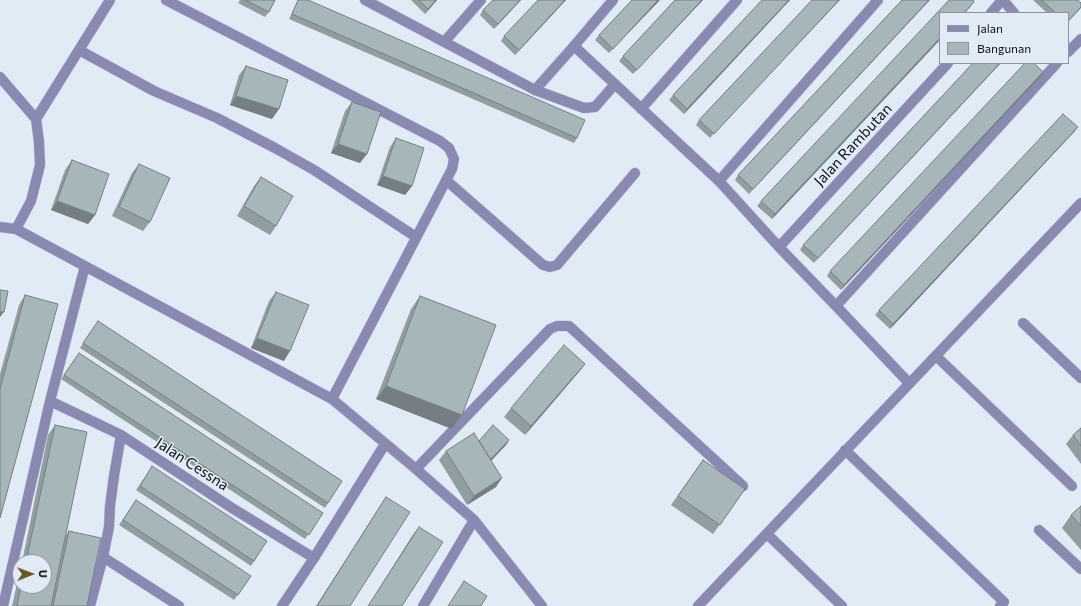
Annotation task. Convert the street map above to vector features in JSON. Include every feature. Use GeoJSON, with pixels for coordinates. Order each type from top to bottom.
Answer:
{"type":"FeatureCollection","features":[{"type":"Feature","properties":{"kind":"street"},"geometry":{"type":"LineString","coordinates":[[36,119],[110,0]]}},
{"type":"Feature","properties":{"kind":"street"},"geometry":{"type":"LineString","coordinates":[[166,0],[440,141],[449,148],[454,159],[452,168],[446,180],[332,399]]}},
{"type":"Feature","properties":{"kind":"street"},"geometry":{"type":"LineString","coordinates":[[365,0],[535,90],[584,108],[595,106],[615,84]]}},
{"type":"Feature","properties":{"kind":"street"},"geometry":{"type":"LineString","coordinates":[[445,41],[481,0]]}},
{"type":"Feature","properties":{"kind":"street"},"geometry":{"type":"LineString","coordinates":[[535,90],[613,0]]}},
{"type":"Feature","properties":{"kind":"street"},"geometry":{"type":"LineString","coordinates":[[641,109],[737,0]]}},
{"type":"Feature","properties":{"kind":"street"},"geometry":{"type":"LineString","coordinates":[[719,181],[878,0]]}},
{"type":"Feature","properties":{"kind":"street"},"geometry":{"type":"LineString","coordinates":[[992,12],[1002,0],[1013,12]]}},
{"type":"Feature","properties":{"kind":"street"},"geometry":{"type":"LineString","coordinates":[[1069,51],[1081,39]]}},
{"type":"Feature","properties":{"kind":"street"},"geometry":{"type":"LineString","coordinates":[[574,46],[719,181],[779,248],[909,384]]}},
{"type":"Feature","properties":{"kind":"street"},"geometry":{"type":"LineString","coordinates":[[79,50],[154,91],[217,118],[275,148],[314,170],[416,237]]}},
{"type":"Feature","properties":{"kind":"street","name":"Jalan Rambutan"},"geometry":{"type":"LineString","coordinates":[[779,248],[947,64]]}},
{"type":"Feature","properties":{"kind":"street"},"geometry":{"type":"LineString","coordinates":[[836,306],[1056,64]]}},
{"type":"Feature","properties":{"kind":"street"},"geometry":{"type":"LineString","coordinates":[[0,77],[36,119],[39,142],[40,165],[31,201],[16,229]]}},
{"type":"Feature","properties":{"kind":"street"},"geometry":{"type":"LineString","coordinates":[[446,180],[543,265],[550,267],[557,265],[635,173]]}},
{"type":"Feature","properties":{"kind":"street"},"geometry":{"type":"LineString","coordinates":[[698,606],[1081,203]]}},
{"type":"Feature","properties":{"kind":"street"},"geometry":{"type":"LineString","coordinates":[[0,227],[16,229],[332,399],[416,469],[474,520],[542,606]]}},
{"type":"Feature","properties":{"kind":"street"},"geometry":{"type":"LineString","coordinates":[[3,606],[50,401],[84,266]]}},
{"type":"Feature","properties":{"kind":"street"},"geometry":{"type":"LineString","coordinates":[[1024,323],[1081,378]]}},
{"type":"Feature","properties":{"kind":"street"},"geometry":{"type":"LineString","coordinates":[[416,469],[550,329],[557,326],[569,326],[743,486]]}},
{"type":"Feature","properties":{"kind":"street"},"geometry":{"type":"LineString","coordinates":[[936,356],[1072,486]]}},
{"type":"Feature","properties":{"kind":"street","name":"Jalan Cessna"},"geometry":{"type":"LineString","coordinates":[[50,401],[121,435],[232,508],[314,558]]}},
{"type":"Feature","properties":{"kind":"street"},"geometry":{"type":"LineString","coordinates":[[90,606],[103,557],[109,526],[110,506],[121,435]]}},
{"type":"Feature","properties":{"kind":"street"},"geometry":{"type":"LineString","coordinates":[[282,606],[314,558],[385,444]]}},
{"type":"Feature","properties":{"kind":"street"},"geometry":{"type":"LineString","coordinates":[[845,450],[1004,602],[1000,606]]}},
{"type":"Feature","properties":{"kind":"street"},"geometry":{"type":"LineString","coordinates":[[422,606],[474,520]]}},
{"type":"Feature","properties":{"kind":"street"},"geometry":{"type":"LineString","coordinates":[[1039,530],[1081,569]]}},
{"type":"Feature","properties":{"kind":"street"},"geometry":{"type":"LineString","coordinates":[[767,534],[842,606]]}},
{"type":"Feature","properties":{"kind":"street"},"geometry":{"type":"LineString","coordinates":[[103,557],[179,606]]}},
{"type":"Feature","properties":{"kind":"building"},"geometry":{"type":"Polygon","coordinates":[[[245,0],[275,0],[269,12],[245,0]]]}},
{"type":"Feature","properties":{"kind":"building"},"geometry":{"type":"Polygon","coordinates":[[[298,0],[308,0],[585,120],[577,138],[292,14],[298,0]]]}},
{"type":"Feature","properties":{"kind":"building"},"geometry":{"type":"Polygon","coordinates":[[[419,0],[436,0],[428,9],[419,0]]]}},
{"type":"Feature","properties":{"kind":"building"},"geometry":{"type":"Polygon","coordinates":[[[493,0],[520,0],[498,24],[483,10],[493,0]]]}},
{"type":"Feature","properties":{"kind":"building"},"geometry":{"type":"Polygon","coordinates":[[[538,0],[565,0],[519,50],[504,36],[538,0]]]}},
{"type":"Feature","properties":{"kind":"building"},"geometry":{"type":"Polygon","coordinates":[[[632,0],[658,0],[613,49],[599,35],[632,0]]]}},
{"type":"Feature","properties":{"kind":"building"},"geometry":{"type":"Polygon","coordinates":[[[675,0],[702,0],[637,70],[623,56],[675,0]]]}},
{"type":"Feature","properties":{"kind":"building"},"geometry":{"type":"Polygon","coordinates":[[[762,0],[789,0],[687,109],[673,95],[762,0]]]}},
{"type":"Feature","properties":{"kind":"building"},"geometry":{"type":"Polygon","coordinates":[[[812,0],[839,0],[714,134],[699,120],[812,0]]]}},
{"type":"Feature","properties":{"kind":"building"},"geometry":{"type":"Polygon","coordinates":[[[902,0],[929,0],[753,189],[738,175],[902,0]]]}},
{"type":"Feature","properties":{"kind":"building"},"geometry":{"type":"Polygon","coordinates":[[[949,0],[973,0],[974,2],[965,12],[939,12],[939,39],[775,214],[761,201],[949,0]]]}},
{"type":"Feature","properties":{"kind":"building"},"geometry":{"type":"Polygon","coordinates":[[[1041,0],[1078,0],[1081,3],[1081,7],[1069,20],[1069,12],[1055,12],[1041,0]]]}},
{"type":"Feature","properties":{"kind":"building"},"geometry":{"type":"Polygon","coordinates":[[[972,64],[999,64],[818,258],[803,245],[972,64]]]}},
{"type":"Feature","properties":{"kind":"building"},"geometry":{"type":"Polygon","coordinates":[[[1024,64],[1035,64],[1043,72],[844,285],[830,271],[1024,64]]]}},
{"type":"Feature","properties":{"kind":"building"},"geometry":{"type":"Polygon","coordinates":[[[246,66],[288,80],[279,109],[236,96],[246,66]]]}},
{"type":"Feature","properties":{"kind":"building"},"geometry":{"type":"Polygon","coordinates":[[[352,102],[381,112],[367,154],[338,144],[352,102]]]}},
{"type":"Feature","properties":{"kind":"building"},"geometry":{"type":"Polygon","coordinates":[[[1063,114],[1078,127],[893,324],[879,310],[1063,114]]]}},
{"type":"Feature","properties":{"kind":"building"},"geometry":{"type":"Polygon","coordinates":[[[396,138],[424,148],[412,186],[383,176],[396,138]]]}},
{"type":"Feature","properties":{"kind":"building"},"geometry":{"type":"Polygon","coordinates":[[[72,160],[109,174],[95,215],[57,201],[72,160]]]}},
{"type":"Feature","properties":{"kind":"building"},"geometry":{"type":"Polygon","coordinates":[[[139,164],[170,178],[150,222],[119,207],[139,164]]]}},
{"type":"Feature","properties":{"kind":"building"},"geometry":{"type":"Polygon","coordinates":[[[261,177],[293,196],[276,226],[244,206],[261,177]]]}},
{"type":"Feature","properties":{"kind":"building"},"geometry":{"type":"Polygon","coordinates":[[[0,290],[8,291],[4,312],[0,312],[0,290]]]}},
{"type":"Feature","properties":{"kind":"building"},"geometry":{"type":"Polygon","coordinates":[[[276,292],[309,305],[290,351],[257,338],[276,292]]]}},
{"type":"Feature","properties":{"kind":"building"},"geometry":{"type":"Polygon","coordinates":[[[25,295],[58,304],[0,518],[0,389],[25,295]]]}},
{"type":"Feature","properties":{"kind":"building"},"geometry":{"type":"Polygon","coordinates":[[[420,296],[496,325],[462,415],[386,386],[420,296]]]}},
{"type":"Feature","properties":{"kind":"building"},"geometry":{"type":"Polygon","coordinates":[[[98,321],[342,481],[328,503],[83,343],[98,321]]]}},
{"type":"Feature","properties":{"kind":"building"},"geometry":{"type":"Polygon","coordinates":[[[564,345],[585,364],[531,426],[511,408],[564,345]]]}},
{"type":"Feature","properties":{"kind":"building"},"geometry":{"type":"Polygon","coordinates":[[[79,353],[323,513],[309,535],[64,375],[79,353]]]}},
{"type":"Feature","properties":{"kind":"building"},"geometry":{"type":"Polygon","coordinates":[[[55,425],[87,432],[51,606],[17,606],[19,594],[52,594],[52,554],[28,554],[55,425]]]}},
{"type":"Feature","properties":{"kind":"building"},"geometry":{"type":"Polygon","coordinates":[[[493,425],[509,440],[491,459],[479,441],[493,425]]]}},
{"type":"Feature","properties":{"kind":"building"},"geometry":{"type":"Polygon","coordinates":[[[1081,428],[1081,446],[1073,435],[1081,428]]]}},
{"type":"Feature","properties":{"kind":"building"},"geometry":{"type":"Polygon","coordinates":[[[474,433],[502,478],[474,496],[446,451],[474,433]]]}},
{"type":"Feature","properties":{"kind":"building"},"geometry":{"type":"Polygon","coordinates":[[[703,460],[745,489],[720,525],[678,496],[703,460]]]}},
{"type":"Feature","properties":{"kind":"building"},"geometry":{"type":"Polygon","coordinates":[[[152,466],[267,541],[254,561],[140,486],[152,466]]]}},
{"type":"Feature","properties":{"kind":"building"},"geometry":{"type":"Polygon","coordinates":[[[386,497],[410,512],[350,606],[317,606],[386,497]]]}},
{"type":"Feature","properties":{"kind":"building"},"geometry":{"type":"Polygon","coordinates":[[[136,500],[251,576],[238,595],[123,520],[136,500]]]}},
{"type":"Feature","properties":{"kind":"building"},"geometry":{"type":"Polygon","coordinates":[[[1081,506],[1081,526],[1071,515],[1081,506]]]}},
{"type":"Feature","properties":{"kind":"building"},"geometry":{"type":"Polygon","coordinates":[[[419,527],[443,542],[402,606],[368,606],[419,527]]]}},
{"type":"Feature","properties":{"kind":"building"},"geometry":{"type":"Polygon","coordinates":[[[69,531],[101,538],[87,606],[53,606],[69,531]]]}},
{"type":"Feature","properties":{"kind":"building"},"geometry":{"type":"Polygon","coordinates":[[[464,581],[487,596],[481,606],[448,606],[464,581]]]}}]}
